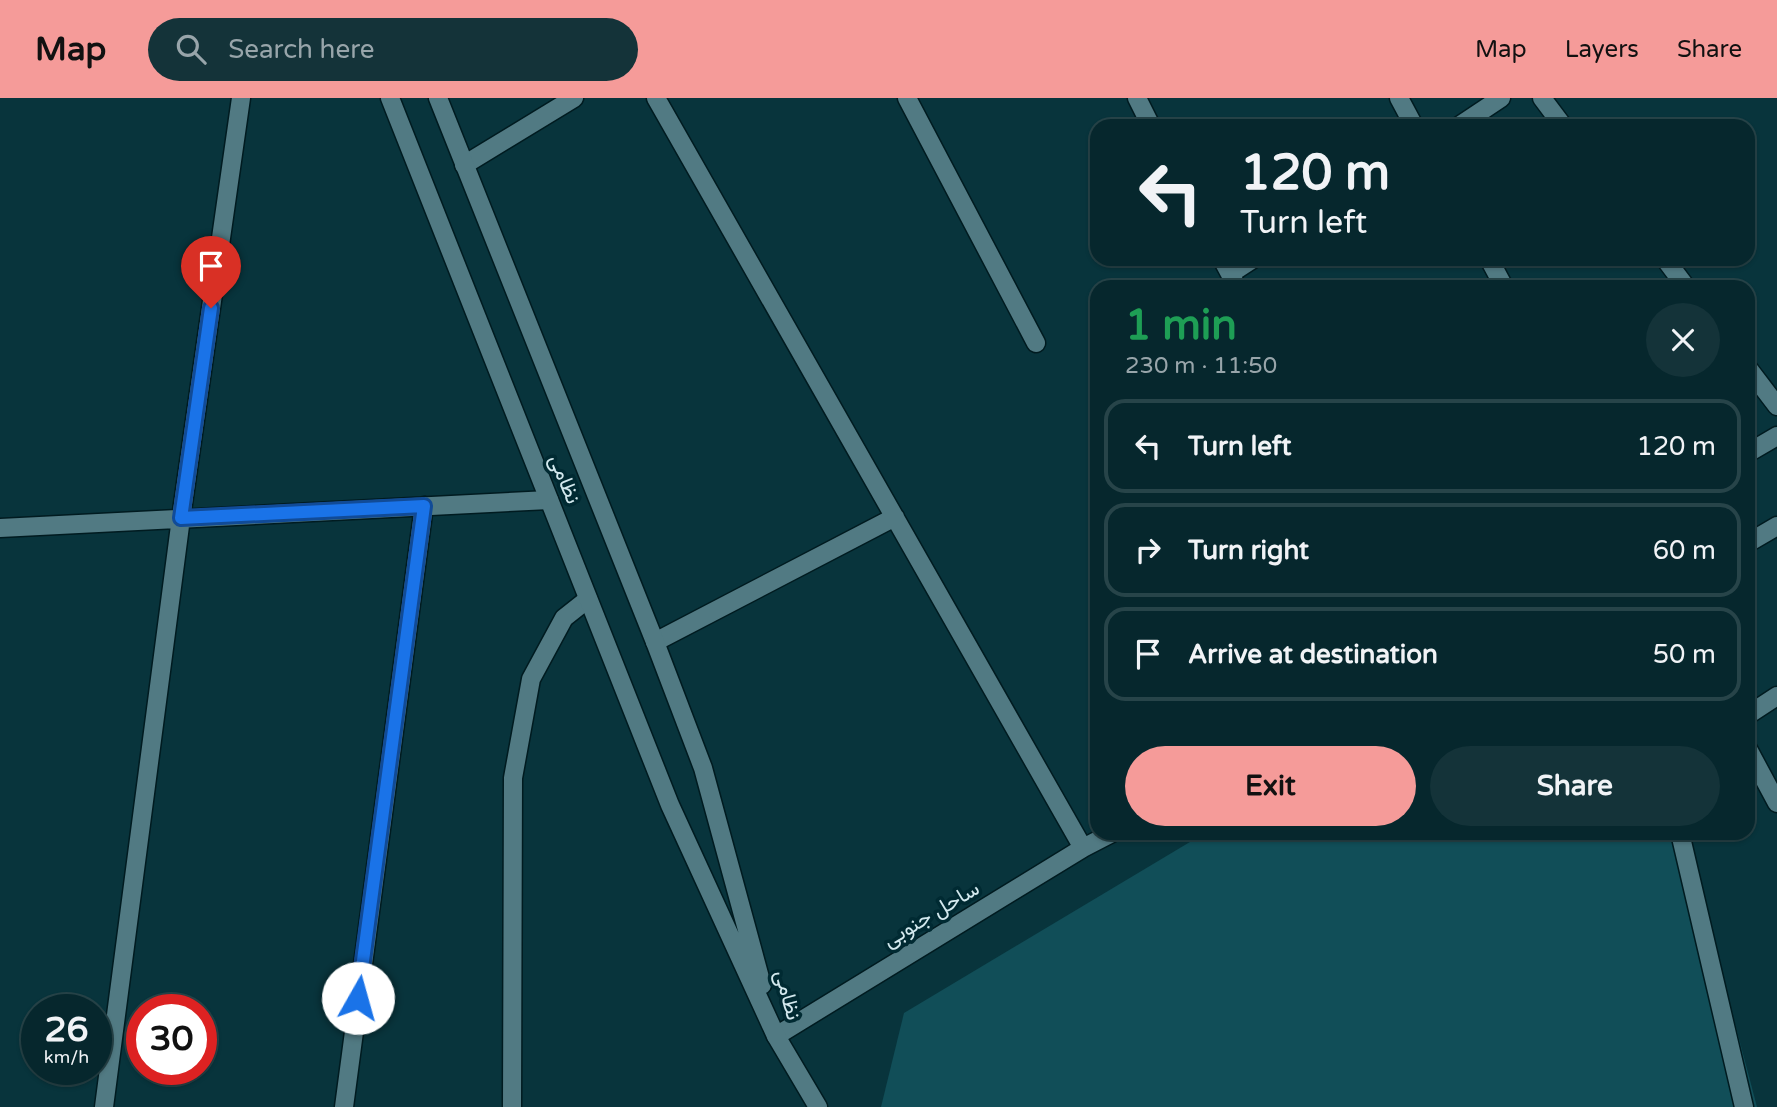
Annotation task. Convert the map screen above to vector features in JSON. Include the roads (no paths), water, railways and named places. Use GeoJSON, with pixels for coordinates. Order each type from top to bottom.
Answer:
{"type":"FeatureCollection","features":[{"type":"Feature","properties":{"kind":"street"},"geometry":{"type":"LineString","coordinates":[[104,1107],[181,518],[241,98]]}},
{"type":"Feature","properties":{"kind":"street","name":"نظامی"},"geometry":{"type":"LineString","coordinates":[[390,98],[670,805],[776,1036]]}},
{"type":"Feature","properties":{"kind":"street","name":"نظامی"},"geometry":{"type":"LineString","coordinates":[[438,98],[703,768],[776,1036]]}},
{"type":"Feature","properties":{"kind":"street"},"geometry":{"type":"LineString","coordinates":[[464,164],[574,98]]}},
{"type":"Feature","properties":{"kind":"street"},"geometry":{"type":"LineString","coordinates":[[656,98],[1083,848]]}},
{"type":"Feature","properties":{"kind":"street"},"geometry":{"type":"LineString","coordinates":[[907,98],[1036,343]]}},
{"type":"Feature","properties":{"kind":"street"},"geometry":{"type":"LineString","coordinates":[[1136,98],[1147,119]]}},
{"type":"Feature","properties":{"kind":"street"},"geometry":{"type":"LineString","coordinates":[[1399,98],[1410,119]]}},
{"type":"Feature","properties":{"kind":"street"},"geometry":{"type":"LineString","coordinates":[[1470,119],[1501,98]]}},
{"type":"Feature","properties":{"kind":"street"},"geometry":{"type":"LineString","coordinates":[[1542,98],[1558,119]]}},
{"type":"Feature","properties":{"kind":"street"},"geometry":{"type":"LineString","coordinates":[[1755,378],[1777,406]]}},
{"type":"Feature","properties":{"kind":"street"},"geometry":{"type":"LineString","coordinates":[[1755,449],[1777,436]]}},
{"type":"Feature","properties":{"kind":"street"},"geometry":{"type":"LineString","coordinates":[[0,528],[549,500]]}},
{"type":"Feature","properties":{"kind":"street"},"geometry":{"type":"LineString","coordinates":[[344,1107],[424,506]]}},
{"type":"Feature","properties":{"kind":"street"},"geometry":{"type":"LineString","coordinates":[[655,642],[895,517]]}},
{"type":"Feature","properties":{"kind":"street"},"geometry":{"type":"LineString","coordinates":[[1755,539],[1777,526]]}},
{"type":"Feature","properties":{"kind":"street"},"geometry":{"type":"LineString","coordinates":[[512,1107],[513,778],[531,679],[564,618],[588,599]]}},
{"type":"Feature","properties":{"kind":"street"},"geometry":{"type":"LineString","coordinates":[[1755,710],[1777,696]]}},
{"type":"Feature","properties":{"kind":"street"},"geometry":{"type":"LineString","coordinates":[[1755,762],[1777,803]]}},
{"type":"Feature","properties":{"kind":"street","name":"ساحل جنوبی"},"geometry":{"type":"LineString","coordinates":[[776,1036],[1098,840]]}},
{"type":"Feature","properties":{"kind":"street"},"geometry":{"type":"LineString","coordinates":[[1681,840],[1744,1107]]}},
{"type":"Feature","properties":{"kind":"street"},"geometry":{"type":"LineString","coordinates":[[776,1036],[818,1107]]}}]}
